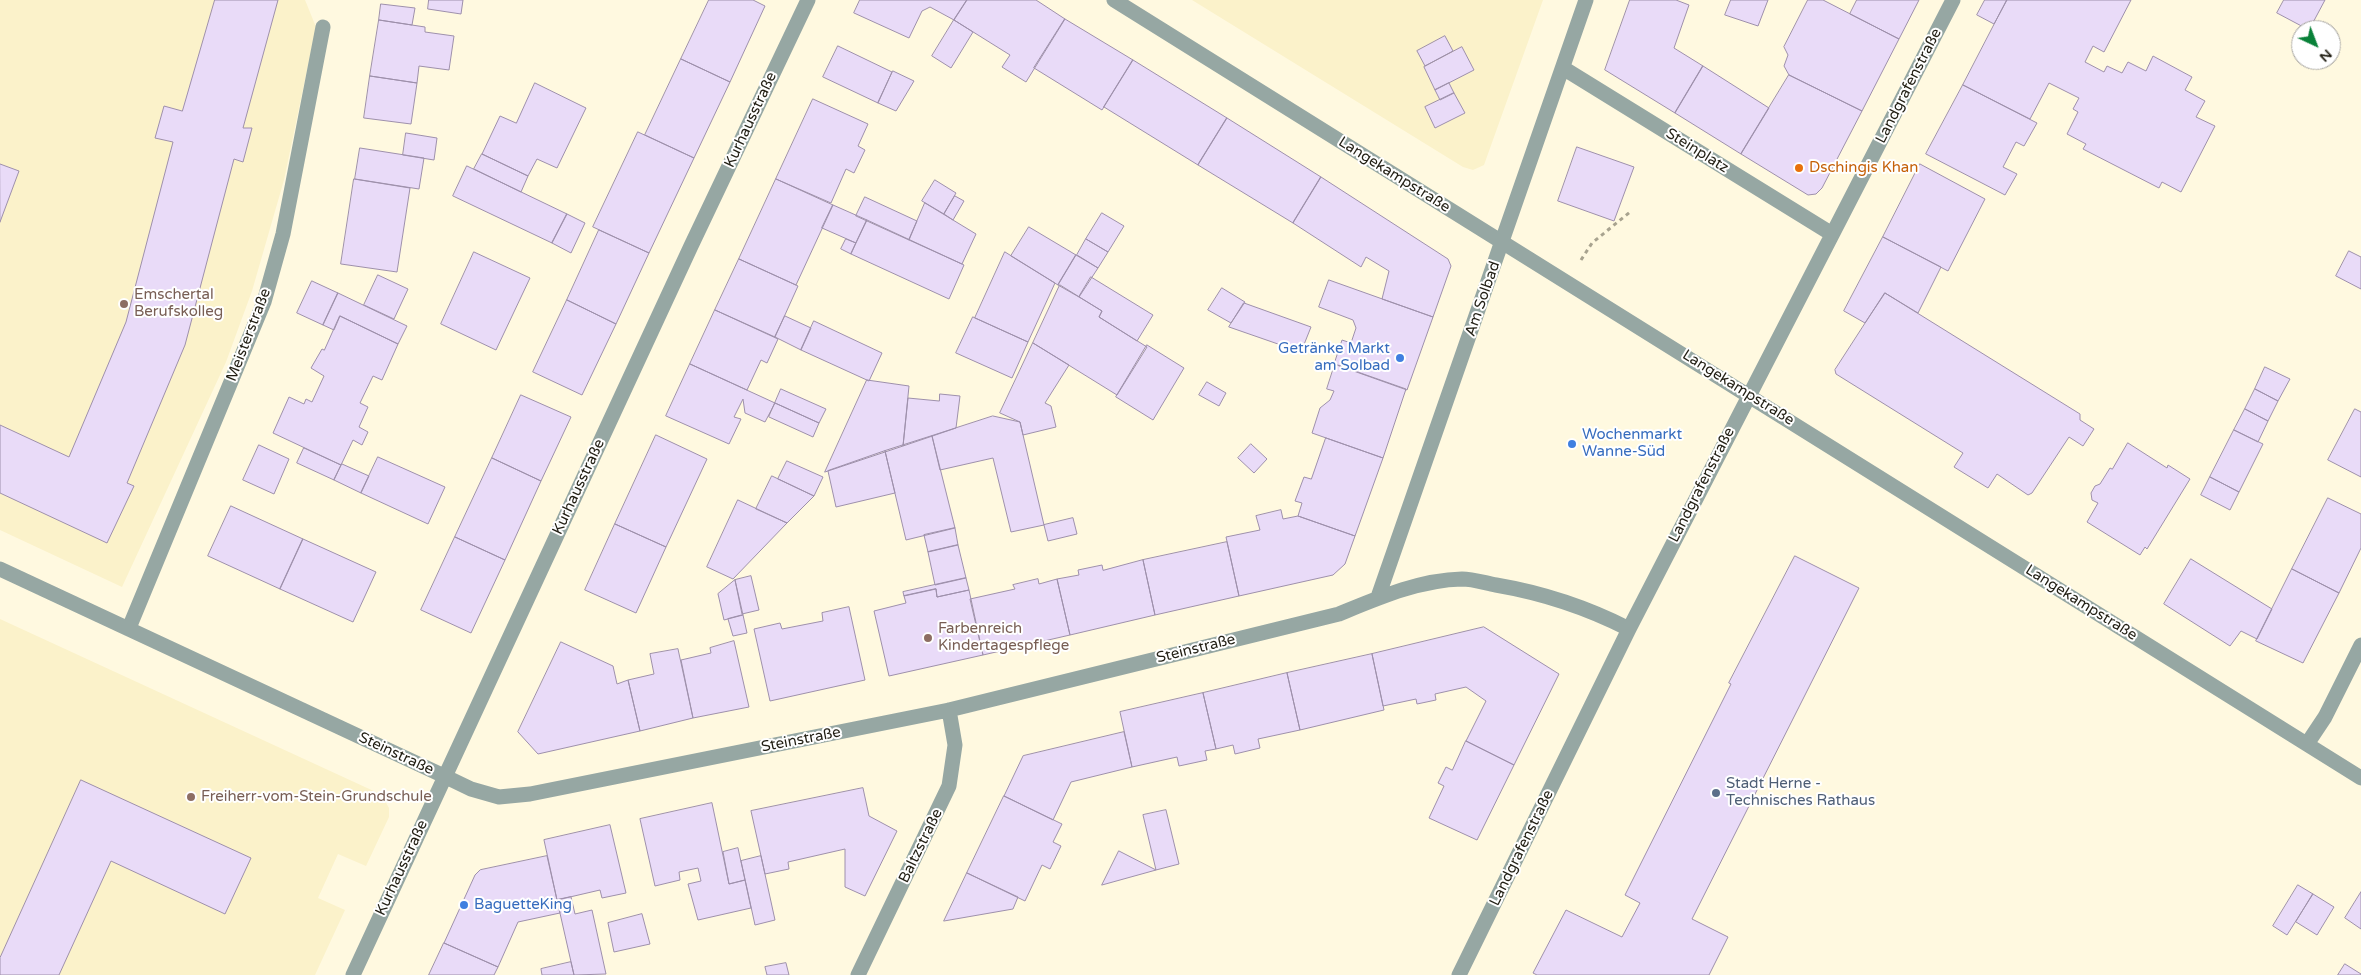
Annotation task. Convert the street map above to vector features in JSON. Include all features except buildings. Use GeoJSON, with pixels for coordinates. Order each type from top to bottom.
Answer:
{"type":"FeatureCollection","features":[{"type":"Feature","properties":{"kind":"street","name":"Kurhausstraße"},"geometry":{"type":"LineString","coordinates":[[353,975],[444,776],[808,0]]}},
{"type":"Feature","properties":{"kind":"street","name":"Langekampstraße"},"geometry":{"type":"LineString","coordinates":[[1114,0],[1502,243],[1749,394],[2361,778]]}},
{"type":"Feature","properties":{"kind":"street","name":"Am Solbad"},"geometry":{"type":"LineString","coordinates":[[1378,597],[1586,0]]}},
{"type":"Feature","properties":{"kind":"street","name":"Landgrafenstraße"},"geometry":{"type":"LineString","coordinates":[[1459,975],[1629,629],[1954,0]]}},
{"type":"Feature","properties":{"kind":"street","name":"Meisterstraße"},"geometry":{"type":"LineString","coordinates":[[130,628],[264,302],[284,234],[323,27]]}},
{"type":"Feature","properties":{"kind":"street","name":"Steinplatz"},"geometry":{"type":"LineString","coordinates":[[1563,68],[1832,234]]}},
{"type":"Feature","properties":{"kind":"street","name":"Steinstraße"},"geometry":{"type":"LineString","coordinates":[[0,568],[444,776],[499,797],[515,796],[948,710],[1338,614],[1378,597],[1424,584],[1464,579],[1530,591],[1592,610],[1629,629]]}},
{"type":"Feature","properties":{"kind":"street"},"geometry":{"type":"LineString","coordinates":[[2308,744],[2325,717],[2361,645]]}},
{"type":"Feature","properties":{"kind":"street","name":"Baltzstraße"},"geometry":{"type":"LineString","coordinates":[[858,975],[949,786],[955,745],[948,710]]}},
{"type":"Feature","properties":{"kind":"path"},"geometry":{"type":"LineString","coordinates":[[1568,282],[1592,243],[1630,212]]}},
{"type":"Feature","properties":{"kind":"shaded area","name":"Emschertal Berufskolleg"},"geometry":{"type":"Polygon","coordinates":[[[0,0],[305,0],[316,27],[284,180],[252,291],[226,362],[122,587],[0,530],[0,0]]]}},
{"type":"Feature","properties":{"kind":"shaded area"},"geometry":{"type":"Polygon","coordinates":[[[1192,0],[1543,0],[1484,165],[1473,170],[1463,167],[1192,0]]]}},
{"type":"Feature","properties":{"kind":"shaded area","name":"Freiherr-vom-Stein-Grundschule"},"geometry":{"type":"Polygon","coordinates":[[[0,619],[378,793],[389,808],[389,817],[366,866],[338,854],[318,898],[345,910],[315,975],[0,975],[0,619]]]}},
{"type":"Feature","properties":{"kind":"place","name":"Dschingis Khan"},"geometry":{"type":"Point","coordinates":[1799,168]}},
{"type":"Feature","properties":{"kind":"place","name":"Emschertal Berufskolleg"},"geometry":{"type":"Point","coordinates":[124,304]}},
{"type":"Feature","properties":{"kind":"place","name":"Getränke Markt am Solbad"},"geometry":{"type":"Point","coordinates":[1400,358]}},
{"type":"Feature","properties":{"kind":"place","name":"Wochenmarkt Wanne-Süd"},"geometry":{"type":"Point","coordinates":[1572,444]}},
{"type":"Feature","properties":{"kind":"place","name":"Farbenreich Kindertagespflege"},"geometry":{"type":"Point","coordinates":[928,638]}},
{"type":"Feature","properties":{"kind":"place","name":"Stadt Herne - Technisches Rathaus"},"geometry":{"type":"Point","coordinates":[1716,793]}},
{"type":"Feature","properties":{"kind":"place","name":"Freiherr-vom-Stein-Grundschule"},"geometry":{"type":"Point","coordinates":[191,797]}},
{"type":"Feature","properties":{"kind":"place","name":"BaguetteKing"},"geometry":{"type":"Point","coordinates":[464,905]}}]}
